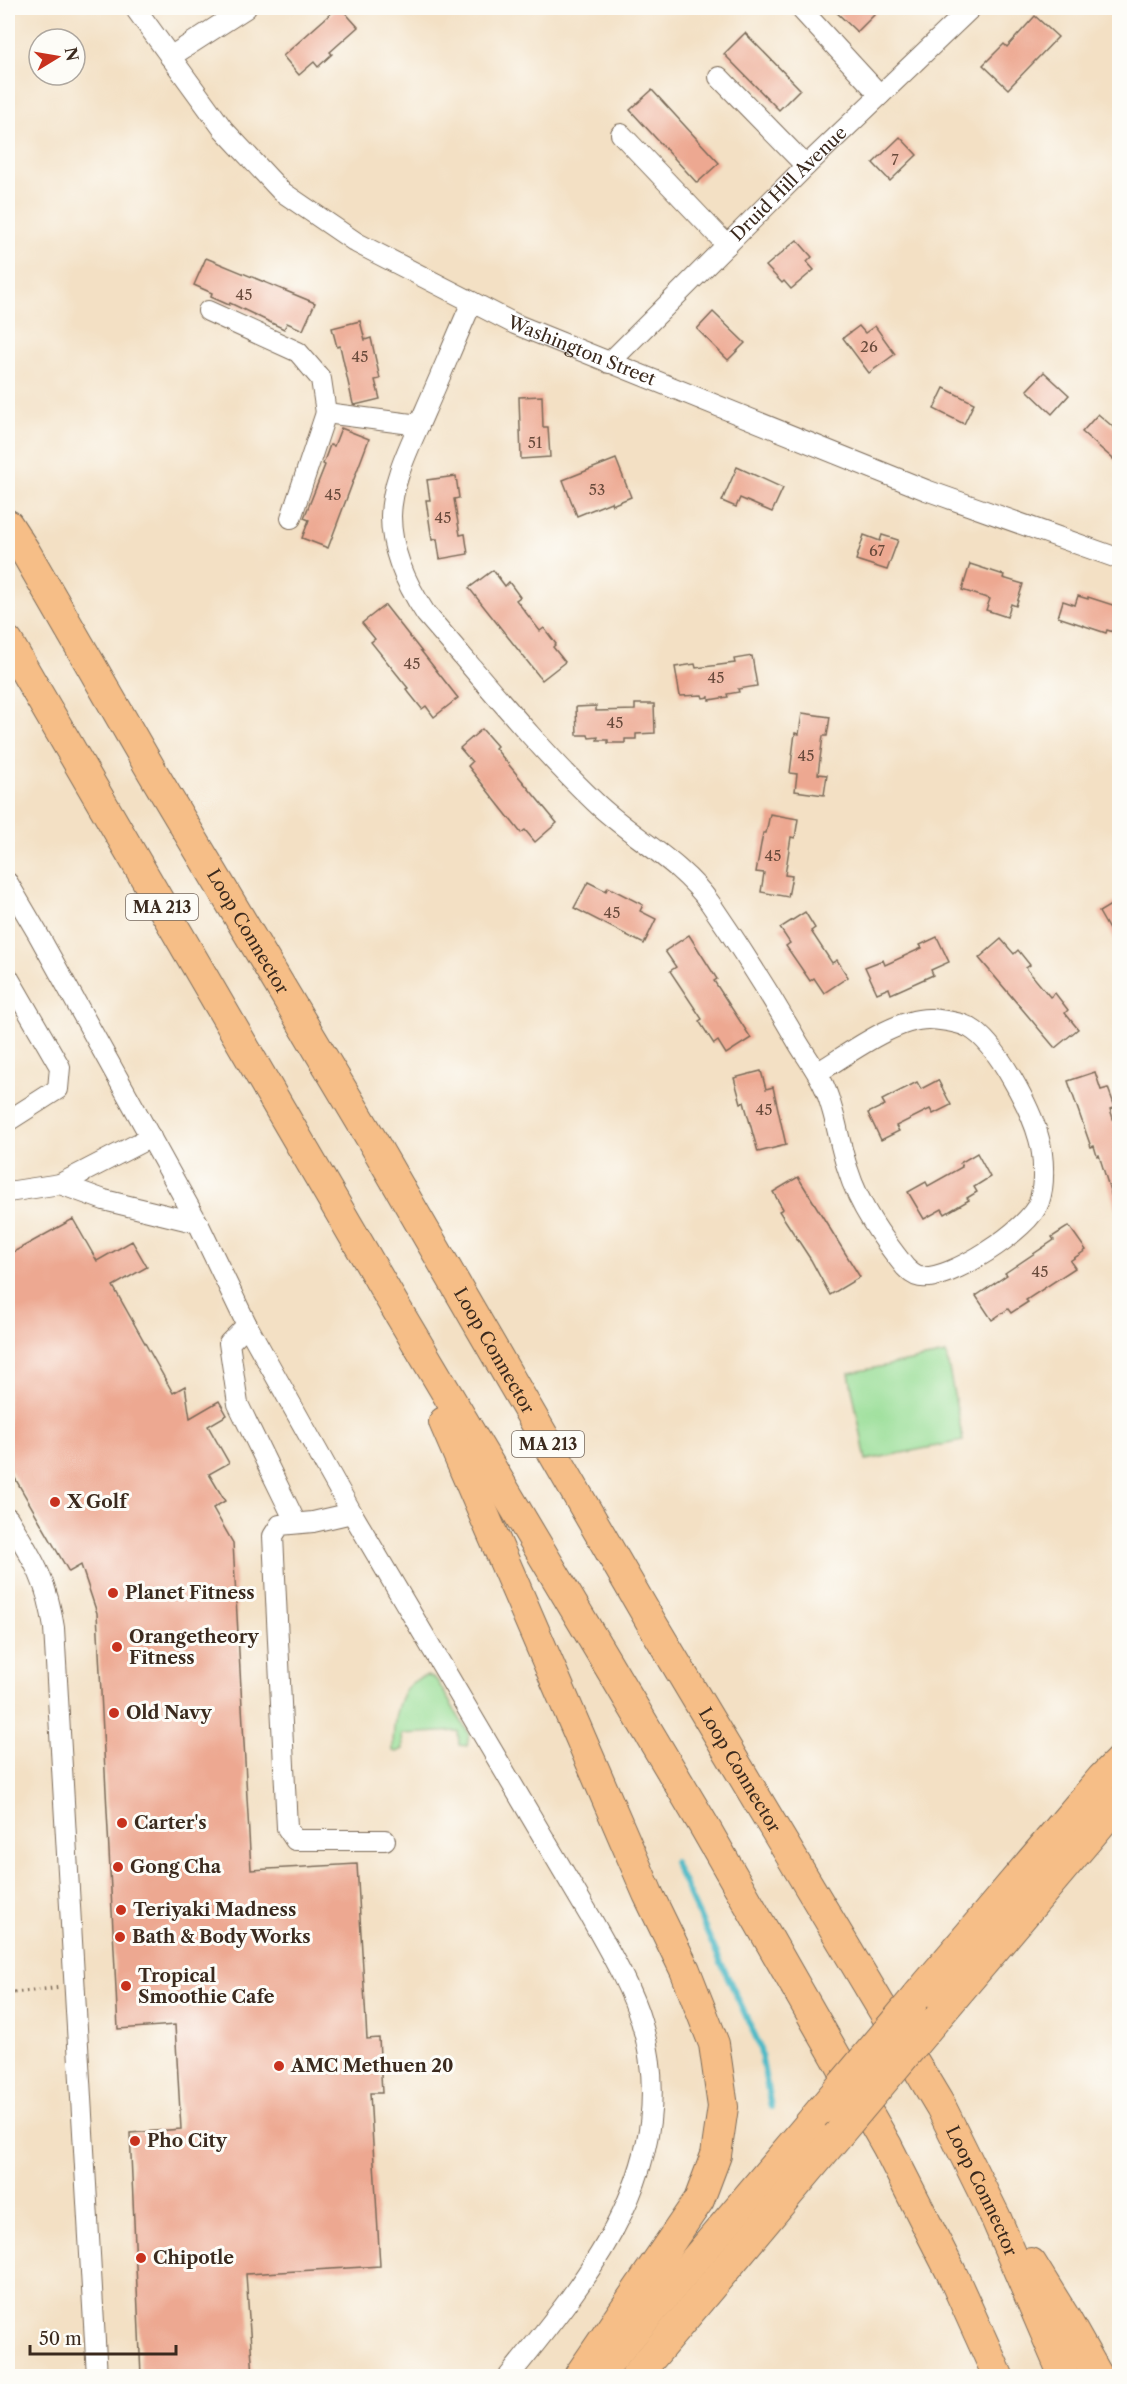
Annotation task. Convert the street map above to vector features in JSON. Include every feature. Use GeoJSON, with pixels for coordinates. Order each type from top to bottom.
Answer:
{"type":"FeatureCollection","features":[{"type":"Feature","properties":{"kind":"highway","name":"Loop Connector"},"geometry":{"type":"LineString","coordinates":[[8,525],[372,1140],[651,1622],[941,2107],[995,2216],[1064,2376]]}},
{"type":"Feature","properties":{"kind":"highway","name":"MA 213"},"geometry":{"type":"LineString","coordinates":[[8,642],[393,1303],[703,1824],[886,2146],[952,2274],[998,2376]]}},
{"type":"Feature","properties":{"kind":"highway"},"geometry":{"type":"LineString","coordinates":[[393,1303],[648,1894],[685,1970],[714,2044],[723,2107],[716,2155],[699,2200],[579,2376]]}},
{"type":"Feature","properties":{"kind":"highway"},"geometry":{"type":"LineString","coordinates":[[597,2376],[1119,1760]]}},
{"type":"Feature","properties":{"kind":"highway"},"geometry":{"type":"LineString","coordinates":[[636,2376],[1119,1801]]}},
{"type":"Feature","properties":{"kind":"highway"},"geometry":{"type":"LineString","coordinates":[[974,2173],[1068,2321],[1098,2376]]}},
{"type":"Feature","properties":{"kind":"street","name":"Washington Street"},"geometry":{"type":"LineString","coordinates":[[135,8],[223,129],[281,191],[357,243],[515,324],[609,363],[926,490],[1119,559]]}},
{"type":"Feature","properties":{"kind":"street"},"geometry":{"type":"LineString","coordinates":[[170,57],[246,8]]}},
{"type":"Feature","properties":{"kind":"street"},"geometry":{"type":"LineString","coordinates":[[800,8],[880,95]]}},
{"type":"Feature","properties":{"kind":"street","name":"Druid Hill Avenue"},"geometry":{"type":"LineString","coordinates":[[609,363],[806,166],[971,8]]}},
{"type":"Feature","properties":{"kind":"street"},"geometry":{"type":"LineString","coordinates":[[719,77],[806,166]]}},
{"type":"Feature","properties":{"kind":"street"},"geometry":{"type":"LineString","coordinates":[[621,134],[727,245]]}},
{"type":"Feature","properties":{"kind":"street"},"geometry":{"type":"LineString","coordinates":[[472,302],[399,473],[392,514],[392,535],[397,557],[415,598],[433,622],[562,770],[614,820],[633,832],[691,880],[709,902],[817,1073],[832,1105],[841,1149],[857,1195],[895,1254],[914,1275],[933,1276],[953,1271],[971,1261],[1026,1220],[1039,1203],[1042,1178],[1039,1139],[1025,1104],[1003,1063],[989,1044],[970,1028],[928,1019],[906,1024],[883,1033],[817,1073]]}},
{"type":"Feature","properties":{"kind":"street"},"geometry":{"type":"LineString","coordinates":[[208,311],[298,352],[321,379],[326,413],[291,518]]}},
{"type":"Feature","properties":{"kind":"street"},"geometry":{"type":"LineString","coordinates":[[326,413],[419,425]]}},
{"type":"Feature","properties":{"kind":"street"},"geometry":{"type":"LineString","coordinates":[[8,883],[152,1137],[198,1223],[247,1325],[352,1513],[591,1918],[641,2020],[653,2082],[650,2133],[636,2186],[601,2255],[567,2304],[509,2376]]}},
{"type":"Feature","properties":{"kind":"street"},"geometry":{"type":"LineString","coordinates":[[8,977],[60,1067],[58,1089],[8,1121]]}},
{"type":"Feature","properties":{"kind":"street"},"geometry":{"type":"LineString","coordinates":[[8,1192],[60,1184],[152,1137]]}},
{"type":"Feature","properties":{"kind":"street"},"geometry":{"type":"LineString","coordinates":[[60,1184],[104,1200],[198,1223]]}},
{"type":"Feature","properties":{"kind":"street"},"geometry":{"type":"LineString","coordinates":[[247,1325],[229,1343],[238,1404],[296,1523]]}},
{"type":"Feature","properties":{"kind":"street"},"geometry":{"type":"LineString","coordinates":[[352,1513],[280,1525],[273,1536],[288,1828],[295,1840],[385,1840]]}},
{"type":"Feature","properties":{"kind":"street"},"geometry":{"type":"LineString","coordinates":[[8,1518],[39,1569],[51,1609],[97,2376]]}},
{"type":"Feature","properties":{"kind":"path"},"geometry":{"type":"LineString","coordinates":[[8,1993],[74,1987]]}},
{"type":"Feature","properties":{"kind":"green space"},"geometry":{"type":"Polygon","coordinates":[[[946,1354],[963,1441],[866,1460],[849,1373],[946,1354]]]}},
{"type":"Feature","properties":{"kind":"green space"},"geometry":{"type":"Polygon","coordinates":[[[427,1676],[436,1679],[469,1734],[467,1746],[459,1745],[458,1731],[402,1734],[403,1749],[393,1751],[395,1717],[402,1696],[416,1680],[427,1676]]]}},
{"type":"Feature","properties":{"kind":"building"},"geometry":{"type":"Polygon","coordinates":[[[337,8],[341,8],[358,27],[330,52],[332,54],[318,67],[314,62],[299,75],[283,56],[337,8]]]}},
{"type":"Feature","properties":{"kind":"building"},"geometry":{"type":"Polygon","coordinates":[[[832,8],[881,8],[857,32],[832,8]]]}},
{"type":"Feature","properties":{"kind":"building"},"geometry":{"type":"Polygon","coordinates":[[[1035,16],[1058,37],[1008,89],[983,65],[1004,44],[1007,47],[1035,16]]]}},
{"type":"Feature","properties":{"kind":"building"},"geometry":{"type":"Polygon","coordinates":[[[745,33],[800,89],[779,110],[724,54],[745,33]]]}},
{"type":"Feature","properties":{"kind":"building"},"geometry":{"type":"Polygon","coordinates":[[[652,90],[719,163],[697,183],[630,110],[652,90]]]}},
{"type":"Feature","properties":{"kind":"building"},"geometry":{"type":"Polygon","coordinates":[[[900,137],[917,155],[890,181],[873,163],[900,137]]]}},
{"type":"Feature","properties":{"kind":"building"},"geometry":{"type":"Polygon","coordinates":[[[797,240],[812,257],[807,262],[814,270],[791,289],[766,266],[797,240]]]}},
{"type":"Feature","properties":{"kind":"building"},"geometry":{"type":"Polygon","coordinates":[[[206,258],[315,303],[303,330],[287,323],[284,329],[230,303],[229,305],[211,297],[212,293],[194,285],[206,258]]]}},
{"type":"Feature","properties":{"kind":"building"},"geometry":{"type":"Polygon","coordinates":[[[713,312],[745,343],[728,360],[697,329],[713,312]]]}},
{"type":"Feature","properties":{"kind":"building"},"geometry":{"type":"Polygon","coordinates":[[[360,321],[365,340],[371,338],[380,379],[375,380],[380,399],[355,405],[340,346],[337,347],[332,328],[360,321]]]}},
{"type":"Feature","properties":{"kind":"building"},"geometry":{"type":"Polygon","coordinates":[[[859,326],[865,333],[875,326],[895,354],[869,373],[843,338],[859,326]]]}},
{"type":"Feature","properties":{"kind":"building"},"geometry":{"type":"Polygon","coordinates":[[[1044,372],[1069,395],[1052,414],[1027,390],[1044,372]]]}},
{"type":"Feature","properties":{"kind":"building"},"geometry":{"type":"Polygon","coordinates":[[[944,388],[974,403],[964,424],[934,409],[944,388]]]}},
{"type":"Feature","properties":{"kind":"building"},"geometry":{"type":"Polygon","coordinates":[[[542,396],[543,427],[548,427],[550,457],[521,459],[519,397],[542,396]]]}},
{"type":"Feature","properties":{"kind":"building"},"geometry":{"type":"Polygon","coordinates":[[[1098,414],[1119,432],[1119,464],[1082,432],[1098,414]]]}},
{"type":"Feature","properties":{"kind":"building"},"geometry":{"type":"Polygon","coordinates":[[[341,428],[369,439],[328,548],[302,538],[309,520],[304,518],[325,465],[323,464],[330,445],[334,446],[341,428]]]}},
{"type":"Feature","properties":{"kind":"building"},"geometry":{"type":"Polygon","coordinates":[[[616,459],[631,497],[612,505],[611,502],[577,516],[563,480],[616,459]]]}},
{"type":"Feature","properties":{"kind":"building"},"geometry":{"type":"Polygon","coordinates":[[[737,467],[783,488],[772,512],[740,498],[736,507],[722,501],[737,467]]]}},
{"type":"Feature","properties":{"kind":"building"},"geometry":{"type":"Polygon","coordinates":[[[456,476],[459,498],[454,499],[460,535],[465,534],[468,554],[440,559],[437,539],[432,540],[426,500],[430,500],[427,480],[456,476]]]}},
{"type":"Feature","properties":{"kind":"building"},"geometry":{"type":"Polygon","coordinates":[[[864,535],[880,541],[882,535],[898,540],[887,570],[856,560],[864,535]]]}},
{"type":"Feature","properties":{"kind":"building"},"geometry":{"type":"Polygon","coordinates":[[[970,564],[1023,584],[1016,606],[1011,604],[1007,617],[986,610],[990,599],[962,590],[970,564]]]}},
{"type":"Feature","properties":{"kind":"building"},"geometry":{"type":"Polygon","coordinates":[[[493,570],[505,586],[509,582],[520,597],[516,600],[540,631],[544,628],[556,644],[553,647],[565,662],[542,680],[469,588],[493,570]]]}},
{"type":"Feature","properties":{"kind":"building"},"geometry":{"type":"Polygon","coordinates":[[[1078,596],[1119,607],[1119,634],[1107,630],[1106,633],[1058,617],[1063,601],[1075,605],[1078,596]]]}},
{"type":"Feature","properties":{"kind":"building"},"geometry":{"type":"Polygon","coordinates":[[[385,605],[458,698],[434,717],[426,706],[422,709],[406,689],[408,688],[371,642],[375,639],[362,623],[385,605]]]}},
{"type":"Feature","properties":{"kind":"building"},"geometry":{"type":"Polygon","coordinates":[[[752,656],[757,686],[738,689],[739,692],[727,694],[728,697],[709,700],[709,697],[703,698],[702,695],[680,696],[675,667],[695,664],[696,668],[735,663],[734,659],[752,656]]]}},
{"type":"Feature","properties":{"kind":"building"},"geometry":{"type":"Polygon","coordinates":[[[635,704],[654,704],[655,733],[636,734],[636,739],[625,739],[625,743],[608,743],[608,740],[597,740],[598,737],[589,738],[588,735],[577,735],[576,707],[596,706],[596,711],[635,710],[635,704]]]}},
{"type":"Feature","properties":{"kind":"building"},"geometry":{"type":"Polygon","coordinates":[[[802,713],[830,717],[827,736],[823,736],[818,774],[827,775],[824,795],[795,791],[797,774],[790,773],[795,733],[799,734],[802,713]]]}},
{"type":"Feature","properties":{"kind":"building"},"geometry":{"type":"Polygon","coordinates":[[[482,729],[557,823],[535,842],[525,830],[521,833],[468,766],[472,762],[460,748],[482,729]]]}},
{"type":"Feature","properties":{"kind":"building"},"geometry":{"type":"Polygon","coordinates":[[[770,814],[798,819],[795,838],[791,837],[785,875],[792,876],[788,897],[761,892],[764,873],[756,872],[763,833],[766,833],[770,814]]]}},
{"type":"Feature","properties":{"kind":"building"},"geometry":{"type":"Polygon","coordinates":[[[588,882],[606,891],[608,887],[643,905],[640,911],[656,919],[644,944],[574,908],[588,882]]]}},
{"type":"Feature","properties":{"kind":"building"},"geometry":{"type":"Polygon","coordinates":[[[1119,900],[1119,947],[1099,912],[1119,900]]]}},
{"type":"Feature","properties":{"kind":"building"},"geometry":{"type":"Polygon","coordinates":[[[805,912],[815,928],[811,931],[832,963],[837,960],[848,977],[824,993],[814,978],[810,981],[786,946],[790,943],[780,928],[805,912]]]}},
{"type":"Feature","properties":{"kind":"building"},"geometry":{"type":"Polygon","coordinates":[[[689,935],[717,979],[714,981],[751,1038],[726,1054],[718,1041],[714,1044],[699,1021],[702,1019],[670,971],[676,967],[665,951],[689,935]]]}},
{"type":"Feature","properties":{"kind":"building"},"geometry":{"type":"Polygon","coordinates":[[[937,937],[949,962],[931,970],[933,975],[891,994],[889,988],[877,993],[865,967],[883,960],[885,965],[922,948],[920,945],[937,937]]]}},
{"type":"Feature","properties":{"kind":"building"},"geometry":{"type":"Polygon","coordinates":[[[1001,939],[1014,954],[1018,950],[1030,965],[1026,968],[1050,997],[1055,993],[1068,1010],[1065,1013],[1078,1029],[1055,1048],[979,958],[1001,939]]]}},
{"type":"Feature","properties":{"kind":"building"},"geometry":{"type":"Polygon","coordinates":[[[761,1071],[766,1089],[773,1087],[786,1145],[758,1152],[744,1102],[741,1103],[734,1078],[761,1071]]]}},
{"type":"Feature","properties":{"kind":"building"},"geometry":{"type":"Polygon","coordinates":[[[1095,1072],[1101,1090],[1108,1088],[1115,1107],[1110,1109],[1119,1137],[1119,1210],[1116,1210],[1099,1155],[1097,1156],[1094,1146],[1091,1147],[1068,1081],[1095,1072]]]}},
{"type":"Feature","properties":{"kind":"building"},"geometry":{"type":"Polygon","coordinates":[[[938,1080],[951,1105],[933,1114],[930,1109],[896,1126],[899,1131],[881,1140],[868,1113],[885,1105],[882,1100],[917,1082],[921,1089],[938,1080]]]}},
{"type":"Feature","properties":{"kind":"building"},"geometry":{"type":"Polygon","coordinates":[[[977,1153],[990,1177],[974,1187],[977,1192],[967,1198],[969,1200],[945,1214],[942,1209],[924,1219],[908,1192],[926,1182],[928,1186],[962,1167],[960,1163],[977,1153]]]}},
{"type":"Feature","properties":{"kind":"building"},"geometry":{"type":"Polygon","coordinates":[[[798,1177],[860,1277],[830,1295],[811,1260],[779,1211],[783,1209],[773,1192],[798,1177]]]}},
{"type":"Feature","properties":{"kind":"building"},"geometry":{"type":"Polygon","coordinates":[[[73,1219],[97,1261],[132,1241],[147,1267],[113,1286],[173,1393],[185,1386],[190,1418],[219,1401],[227,1415],[208,1426],[229,1463],[209,1474],[225,1501],[213,1508],[233,1543],[251,1870],[357,1864],[367,2039],[379,2038],[382,2093],[370,2093],[380,2266],[246,2274],[253,2376],[141,2376],[130,2133],[181,2129],[175,2025],[118,2029],[97,1613],[81,1565],[69,1572],[8,1466],[8,1255],[73,1219]]]}},
{"type":"Feature","properties":{"kind":"building"},"geometry":{"type":"Polygon","coordinates":[[[1069,1226],[1086,1250],[1070,1261],[1075,1268],[1026,1300],[1028,1302],[1011,1313],[1008,1309],[992,1320],[976,1296],[1054,1240],[1052,1237],[1069,1226]]]}},
{"type":"Feature","properties":{"kind":"waterway"},"geometry":{"type":"LineString","coordinates":[[674,1862],[759,2044],[771,2107]]}},
{"type":"Feature","properties":{"kind":"place","name":"X Golf"},"geometry":{"type":"Point","coordinates":[55,1502]}},
{"type":"Feature","properties":{"kind":"place","name":"Planet Fitness"},"geometry":{"type":"Point","coordinates":[113,1593]}},
{"type":"Feature","properties":{"kind":"place","name":"Orangetheory Fitness"},"geometry":{"type":"Point","coordinates":[117,1647]}},
{"type":"Feature","properties":{"kind":"place","name":"Old Navy"},"geometry":{"type":"Point","coordinates":[114,1713]}},
{"type":"Feature","properties":{"kind":"place","name":"Carter's"},"geometry":{"type":"Point","coordinates":[122,1823]}},
{"type":"Feature","properties":{"kind":"place","name":"Gong Cha"},"geometry":{"type":"Point","coordinates":[118,1867]}},
{"type":"Feature","properties":{"kind":"place","name":"Teriyaki Madness"},"geometry":{"type":"Point","coordinates":[121,1910]}},
{"type":"Feature","properties":{"kind":"place","name":"Bath & Body Works"},"geometry":{"type":"Point","coordinates":[120,1937]}},
{"type":"Feature","properties":{"kind":"place","name":"Tropical Smoothie Cafe"},"geometry":{"type":"Point","coordinates":[126,1986]}},
{"type":"Feature","properties":{"kind":"place","name":"AMC Methuen 20"},"geometry":{"type":"Point","coordinates":[279,2066]}},
{"type":"Feature","properties":{"kind":"place","name":"Pho City"},"geometry":{"type":"Point","coordinates":[135,2141]}},
{"type":"Feature","properties":{"kind":"place","name":"Chipotle"},"geometry":{"type":"Point","coordinates":[141,2258]}}]}
